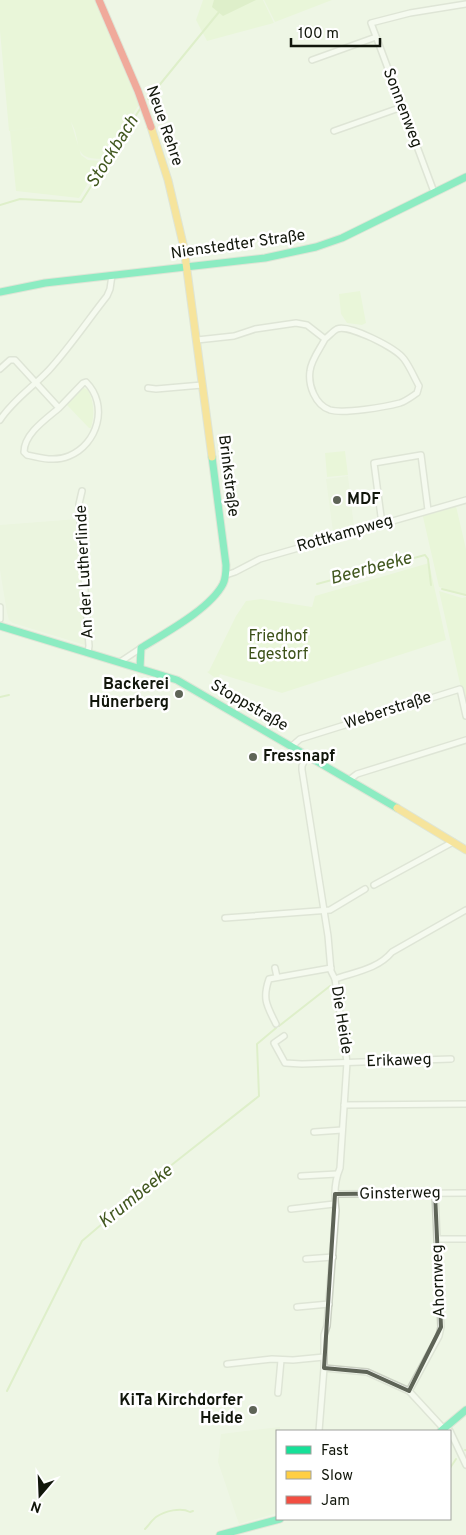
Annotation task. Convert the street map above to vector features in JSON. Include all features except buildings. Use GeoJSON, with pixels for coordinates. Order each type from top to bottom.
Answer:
{"type":"FeatureCollection","features":[{"type":"Feature","properties":{"kind":"main road","name":"Neue Rehre"},"geometry":{"type":"LineString","coordinates":[[99,0],[154,134],[175,208],[187,266]]}},
{"type":"Feature","properties":{"kind":"main road","name":"Nienstedter Straße"},"geometry":{"type":"LineString","coordinates":[[0,292],[45,283],[265,258],[316,247],[342,238],[466,177]]}},
{"type":"Feature","properties":{"kind":"main road","name":"Brinkstraße"},"geometry":{"type":"LineString","coordinates":[[187,266],[226,575]]}},
{"type":"Feature","properties":{"kind":"main road"},"geometry":{"type":"LineString","coordinates":[[140,668],[141,648],[212,599],[224,584],[226,575]]}},
{"type":"Feature","properties":{"kind":"main road","name":"Stoppstraße"},"geometry":{"type":"LineString","coordinates":[[0,626],[140,668],[186,685],[466,850]]}},
{"type":"Feature","properties":{"kind":"main road"},"geometry":{"type":"LineString","coordinates":[[446,1430],[466,1410]]}},
{"type":"Feature","properties":{"kind":"main road"},"geometry":{"type":"LineString","coordinates":[[220,1535],[276,1520]]}},
{"type":"Feature","properties":{"kind":"street","name":"Sonnenweg"},"geometry":{"type":"LineString","coordinates":[[434,192],[371,23],[410,13],[466,4]]}},
{"type":"Feature","properties":{"kind":"street"},"geometry":{"type":"LineString","coordinates":[[312,60],[376,37]]}},
{"type":"Feature","properties":{"kind":"street"},"geometry":{"type":"LineString","coordinates":[[334,131],[402,106]]}},
{"type":"Feature","properties":{"kind":"street"},"geometry":{"type":"LineString","coordinates":[[0,420],[14,402],[35,384],[66,349],[107,296],[110,290],[112,275]]}},
{"type":"Feature","properties":{"kind":"street"},"geometry":{"type":"LineString","coordinates":[[197,340],[234,336],[255,329],[296,323],[307,325],[325,339]]}},
{"type":"Feature","properties":{"kind":"street"},"geometry":{"type":"LineString","coordinates":[[338,329],[346,329],[366,335],[396,351],[403,357],[419,386],[417,394],[401,402],[375,408],[342,411],[330,410],[320,404],[314,395],[310,370],[325,339],[338,329]]}},
{"type":"Feature","properties":{"kind":"street"},"geometry":{"type":"LineString","coordinates":[[0,369],[10,360],[15,360],[59,408]]}},
{"type":"Feature","properties":{"kind":"street"},"geometry":{"type":"LineString","coordinates":[[83,382],[86,382],[92,388],[97,398],[99,410],[98,421],[90,438],[80,450],[68,456],[55,459],[27,455],[24,452],[24,448],[30,437],[59,408],[83,382]]}},
{"type":"Feature","properties":{"kind":"street"},"geometry":{"type":"LineString","coordinates":[[148,388],[202,385]]}},
{"type":"Feature","properties":{"kind":"street"},"geometry":{"type":"LineString","coordinates":[[382,524],[374,463],[421,455],[428,510]]}},
{"type":"Feature","properties":{"kind":"street","name":"An der Lutherlinde"},"geometry":{"type":"LineString","coordinates":[[82,491],[79,504],[90,646],[88,652]]}},
{"type":"Feature","properties":{"kind":"street","name":"Rottkampweg"},"geometry":{"type":"LineString","coordinates":[[226,575],[260,558],[466,500]]}},
{"type":"Feature","properties":{"kind":"street"},"geometry":{"type":"LineString","coordinates":[[0,607],[0,619]]}},
{"type":"Feature","properties":{"kind":"street"},"geometry":{"type":"LineString","coordinates":[[120,662],[141,648]]}},
{"type":"Feature","properties":{"kind":"street","name":"Weberstraße"},"geometry":{"type":"LineString","coordinates":[[292,746],[300,739],[460,689],[466,716]]}},
{"type":"Feature","properties":{"kind":"street"},"geometry":{"type":"LineString","coordinates":[[350,780],[357,774],[466,740]]}},
{"type":"Feature","properties":{"kind":"street","name":"Die Heide"},"geometry":{"type":"LineString","coordinates":[[307,755],[302,770],[347,1062],[340,1168],[337,1174],[334,1204],[336,1210],[329,1304],[327,1326],[324,1335],[324,1368],[319,1430]]}},
{"type":"Feature","properties":{"kind":"street"},"geometry":{"type":"LineString","coordinates":[[374,885],[453,842]]}},
{"type":"Feature","properties":{"kind":"street"},"geometry":{"type":"LineString","coordinates":[[225,918],[330,910],[365,889]]}},
{"type":"Feature","properties":{"kind":"street"},"geometry":{"type":"LineString","coordinates":[[335,979],[375,966],[386,960],[392,952],[466,910]]}},
{"type":"Feature","properties":{"kind":"street"},"geometry":{"type":"LineString","coordinates":[[275,968],[277,977]]}},
{"type":"Feature","properties":{"kind":"street"},"geometry":{"type":"LineString","coordinates":[[276,1024],[265,998],[265,991],[270,979],[331,968]]}},
{"type":"Feature","properties":{"kind":"street","name":"Erikaweg"},"geometry":{"type":"LineString","coordinates":[[284,1036],[274,1043],[285,1063],[451,1060]]}},
{"type":"Feature","properties":{"kind":"street"},"geometry":{"type":"LineString","coordinates":[[344,1105],[466,1104]]}},
{"type":"Feature","properties":{"kind":"street"},"geometry":{"type":"LineString","coordinates":[[314,1132],[342,1130]]}},
{"type":"Feature","properties":{"kind":"street"},"geometry":{"type":"LineString","coordinates":[[301,1176],[337,1174]]}},
{"type":"Feature","properties":{"kind":"street","name":"Ahornweg"},"geometry":{"type":"LineString","coordinates":[[409,1391],[439,1336],[441,1327],[435,1193]]}},
{"type":"Feature","properties":{"kind":"street","name":"Ginsterweg"},"geometry":{"type":"LineString","coordinates":[[335,1194],[466,1193]]}},
{"type":"Feature","properties":{"kind":"street"},"geometry":{"type":"LineString","coordinates":[[291,1209],[334,1204]]}},
{"type":"Feature","properties":{"kind":"street"},"geometry":{"type":"LineString","coordinates":[[438,1239],[466,1239]]}},
{"type":"Feature","properties":{"kind":"street"},"geometry":{"type":"LineString","coordinates":[[306,1259],[333,1256]]}},
{"type":"Feature","properties":{"kind":"street"},"geometry":{"type":"LineString","coordinates":[[297,1307],[329,1304]]}},
{"type":"Feature","properties":{"kind":"street"},"geometry":{"type":"LineString","coordinates":[[227,1364],[272,1359],[324,1357]]}},
{"type":"Feature","properties":{"kind":"street"},"geometry":{"type":"LineString","coordinates":[[278,1393],[282,1360]]}},
{"type":"Feature","properties":{"kind":"street"},"geometry":{"type":"LineString","coordinates":[[324,1368],[367,1372],[409,1391],[446,1430]]}},
{"type":"Feature","properties":{"kind":"street"},"geometry":{"type":"LineString","coordinates":[[451,1439],[466,1465]]}},
{"type":"Feature","properties":{"kind":"highlighted area"},"geometry":{"type":"Polygon","coordinates":[[[435,1193],[441,1327],[409,1391],[367,1372],[324,1368],[335,1194],[435,1193]]]}},
{"type":"Feature","properties":{"kind":"shaded area"},"geometry":{"type":"Polygon","coordinates":[[[214,0],[256,0],[223,16],[212,7],[214,0]]]}},
{"type":"Feature","properties":{"kind":"shaded area"},"geometry":{"type":"Polygon","coordinates":[[[348,476],[354,527],[333,532],[326,479],[348,476]]]}},
{"type":"Feature","properties":{"kind":"shaded area"},"geometry":{"type":"Polygon","coordinates":[[[78,519],[88,643],[85,645],[13,623],[9,620],[0,570],[0,525],[78,519]]]}},
{"type":"Feature","properties":{"kind":"shaded area"},"geometry":{"type":"Polygon","coordinates":[[[280,1427],[280,1430],[276,1430],[276,1513],[239,1524],[218,1462],[221,1434],[280,1427]]]}},
{"type":"Feature","properties":{"kind":"green space"},"geometry":{"type":"Polygon","coordinates":[[[0,0],[95,0],[139,105],[102,159],[85,156],[81,153],[71,122],[81,155],[88,160],[102,161],[79,198],[16,191],[10,131],[48,126],[9,131],[0,31],[0,0]]]}},
{"type":"Feature","properties":{"kind":"green space"},"geometry":{"type":"Polygon","coordinates":[[[203,0],[263,0],[274,23],[207,41],[196,20],[203,0]]]}},
{"type":"Feature","properties":{"kind":"green space"},"geometry":{"type":"Polygon","coordinates":[[[264,0],[332,0],[275,22],[264,0]]]}},
{"type":"Feature","properties":{"kind":"green space"},"geometry":{"type":"Polygon","coordinates":[[[360,291],[366,323],[362,325],[347,323],[341,314],[339,294],[360,291]]]}},
{"type":"Feature","properties":{"kind":"green space"},"geometry":{"type":"Polygon","coordinates":[[[82,387],[88,390],[92,399],[93,418],[91,428],[66,404],[82,387]]]}},
{"type":"Feature","properties":{"kind":"green space"},"geometry":{"type":"Polygon","coordinates":[[[345,451],[348,475],[327,477],[325,453],[345,451]]]}},
{"type":"Feature","properties":{"kind":"green space"},"geometry":{"type":"Polygon","coordinates":[[[456,506],[466,549],[466,594],[439,587],[423,517],[423,514],[456,506]]]}},
{"type":"Feature","properties":{"kind":"green space","name":"Friedhof Egestorf"},"geometry":{"type":"Polygon","coordinates":[[[429,563],[446,640],[282,693],[220,674],[218,680],[207,672],[236,616],[246,601],[261,599],[312,607],[315,596],[429,563]]]}},
{"type":"Feature","properties":{"kind":"green space"},"geometry":{"type":"Polygon","coordinates":[[[439,591],[462,598],[466,597],[466,710],[439,591]]]}},
{"type":"Feature","properties":{"kind":"waterway","name":"Stockbach"},"geometry":{"type":"LineString","coordinates":[[148,99],[219,12]]}},
{"type":"Feature","properties":{"kind":"waterway","name":"Stockbach"},"geometry":{"type":"LineString","coordinates":[[0,205],[20,199],[81,202],[140,109]]}},
{"type":"Feature","properties":{"kind":"waterway","name":"Beerbeeke"},"geometry":{"type":"LineString","coordinates":[[317,584],[425,555],[428,559],[431,585]]}},
{"type":"Feature","properties":{"kind":"waterway","name":"Beerbeeke"},"geometry":{"type":"LineString","coordinates":[[442,589],[466,595]]}},
{"type":"Feature","properties":{"kind":"waterway","name":"Beerbeeke"},"geometry":{"type":"LineString","coordinates":[[0,697],[9,695]]}},
{"type":"Feature","properties":{"kind":"waterway","name":"Krumbeeke"},"geometry":{"type":"LineString","coordinates":[[279,1026],[330,986]]}},
{"type":"Feature","properties":{"kind":"waterway","name":"Krumbeeke"},"geometry":{"type":"LineString","coordinates":[[7,1391],[82,1241],[169,1167],[259,1096],[257,1044],[276,1028]]}},
{"type":"Feature","properties":{"kind":"waterway"},"geometry":{"type":"LineString","coordinates":[[451,1466],[456,1459]]}},
{"type":"Feature","properties":{"kind":"waterway"},"geometry":{"type":"LineString","coordinates":[[145,1529],[155,1518],[164,1513],[173,1510],[193,1511]]}},
{"type":"Feature","properties":{"kind":"traffic: fast"},"geometry":{"type":"LineString","coordinates":[[0,292],[45,283],[265,258],[316,247],[342,238],[466,177]]}},
{"type":"Feature","properties":{"kind":"traffic: fast"},"geometry":{"type":"LineString","coordinates":[[140,668],[141,648],[198,611],[217,593],[224,582],[226,565],[212,457]]}},
{"type":"Feature","properties":{"kind":"traffic: fast"},"geometry":{"type":"LineString","coordinates":[[0,626],[177,680],[397,808]]}},
{"type":"Feature","properties":{"kind":"traffic: fast"},"geometry":{"type":"LineString","coordinates":[[442,1430],[466,1410]]}},
{"type":"Feature","properties":{"kind":"traffic: fast"},"geometry":{"type":"LineString","coordinates":[[220,1535],[276,1520]]}},
{"type":"Feature","properties":{"kind":"traffic: slow"},"geometry":{"type":"LineString","coordinates":[[151,127],[168,180],[184,248],[212,457]]}},
{"type":"Feature","properties":{"kind":"traffic: slow"},"geometry":{"type":"LineString","coordinates":[[397,808],[466,850]]}},
{"type":"Feature","properties":{"kind":"traffic: jam"},"geometry":{"type":"LineString","coordinates":[[99,0],[138,91],[151,127]]}},
{"type":"Feature","properties":{"kind":"place","name":"MDF"},"geometry":{"type":"Point","coordinates":[337,500]}},
{"type":"Feature","properties":{"kind":"place","name":"Backerei Hünerberg"},"geometry":{"type":"Point","coordinates":[179,694]}},
{"type":"Feature","properties":{"kind":"place","name":"Fressnapf"},"geometry":{"type":"Point","coordinates":[253,757]}},
{"type":"Feature","properties":{"kind":"place","name":"KiTa Kirchdorfer Heide"},"geometry":{"type":"Point","coordinates":[253,1410]}}]}
